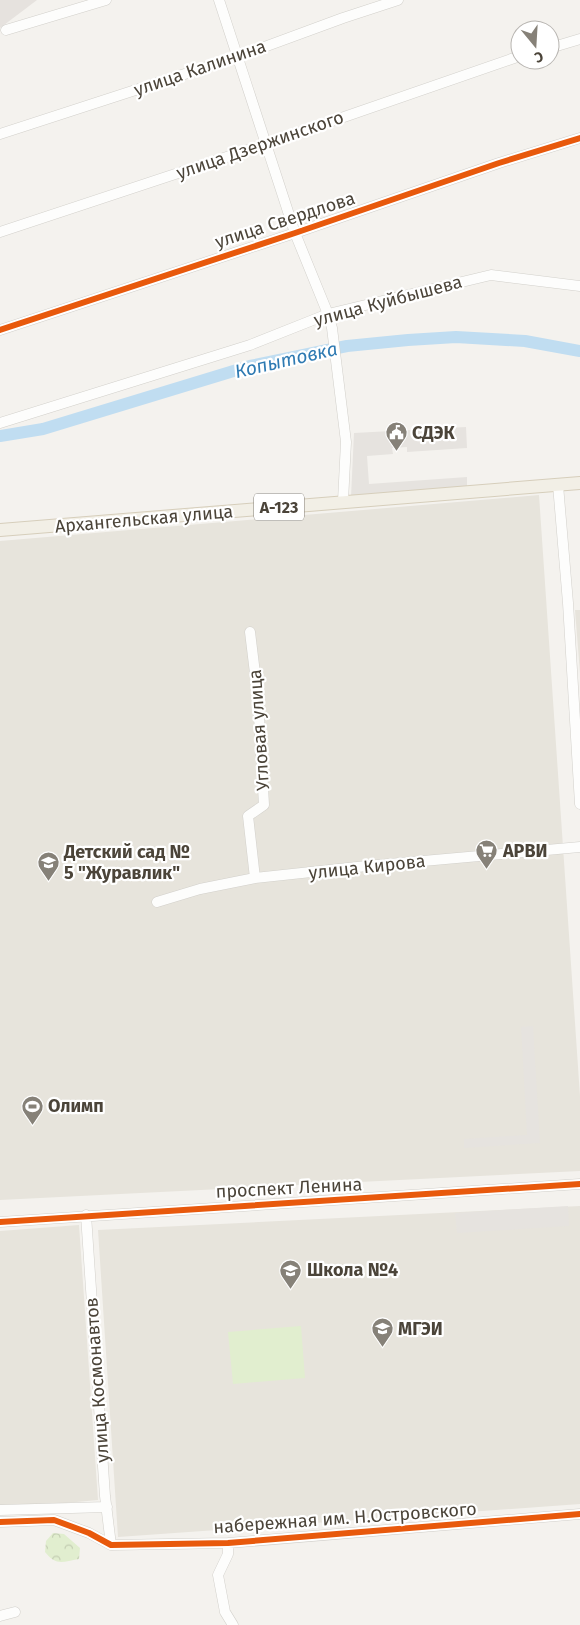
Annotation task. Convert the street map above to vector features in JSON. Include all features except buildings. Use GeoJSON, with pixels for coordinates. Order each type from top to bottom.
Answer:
{"type":"FeatureCollection","features":[{"type":"Feature","properties":{"kind":"main road","name":"А-123"},"geometry":{"type":"LineString","coordinates":[[558,485],[580,482]]}},
{"type":"Feature","properties":{"kind":"main road","name":"Архангельская улица"},"geometry":{"type":"LineString","coordinates":[[0,530],[558,485]]}},
{"type":"Feature","properties":{"kind":"street"},"geometry":{"type":"LineString","coordinates":[[6,30],[106,0]]}},
{"type":"Feature","properties":{"kind":"street"},"geometry":{"type":"LineString","coordinates":[[219,0],[295,233],[328,314],[336,355],[346,442],[343,501]]}},
{"type":"Feature","properties":{"kind":"street","name":"улица Калинина"},"geometry":{"type":"LineString","coordinates":[[0,134],[237,57],[398,0]]}},
{"type":"Feature","properties":{"kind":"street"},"geometry":{"type":"LineString","coordinates":[[560,45],[580,39]]}},
{"type":"Feature","properties":{"kind":"street","name":"улица Дзержинского"},"geometry":{"type":"LineString","coordinates":[[0,232],[266,144],[510,59]]}},
{"type":"Feature","properties":{"kind":"street","name":"улица Свердлова"},"geometry":{"type":"LineString","coordinates":[[0,330],[295,233],[499,163],[580,138]]}},
{"type":"Feature","properties":{"kind":"street","name":"улица Куйбышева"},"geometry":{"type":"LineString","coordinates":[[0,423],[250,345],[328,314],[491,275],[580,286]]}},
{"type":"Feature","properties":{"kind":"street"},"geometry":{"type":"LineString","coordinates":[[558,485],[568,602],[580,804]]}},
{"type":"Feature","properties":{"kind":"street"},"geometry":{"type":"LineString","coordinates":[[568,602],[580,602]]}},
{"type":"Feature","properties":{"kind":"street","name":"Угловая улица"},"geometry":{"type":"LineString","coordinates":[[250,632],[258,698],[264,806],[248,816],[255,878]]}},
{"type":"Feature","properties":{"kind":"street","name":"улица Кирова"},"geometry":{"type":"LineString","coordinates":[[157,902],[200,889],[255,878],[580,847]]}},
{"type":"Feature","properties":{"kind":"street","name":"проспект Ленина"},"geometry":{"type":"LineString","coordinates":[[0,1222],[580,1184]]}},
{"type":"Feature","properties":{"kind":"street","name":"улица Космонавтов"},"geometry":{"type":"LineString","coordinates":[[86,1215],[98,1401],[111,1545]]}},
{"type":"Feature","properties":{"kind":"street"},"geometry":{"type":"LineString","coordinates":[[0,1510],[107,1506]]}},
{"type":"Feature","properties":{"kind":"street","name":"набережная им. Н.Островского"},"geometry":{"type":"LineString","coordinates":[[111,1545],[228,1542],[580,1514]]}},
{"type":"Feature","properties":{"kind":"street"},"geometry":{"type":"LineString","coordinates":[[0,1522],[54,1520],[89,1533],[111,1545]]}},
{"type":"Feature","properties":{"kind":"street"},"geometry":{"type":"LineString","coordinates":[[228,1542],[228,1554],[218,1575],[225,1612],[233,1625]]}},
{"type":"Feature","properties":{"kind":"street"},"geometry":{"type":"LineString","coordinates":[[0,1616],[15,1612]]}},
{"type":"Feature","properties":{"kind":"shaded area"},"geometry":{"type":"Polygon","coordinates":[[[0,0],[37,0],[0,28],[0,0]]]}},
{"type":"Feature","properties":{"kind":"shaded area"},"geometry":{"type":"Polygon","coordinates":[[[466,427],[467,448],[407,452],[407,447],[392,448],[393,454],[367,456],[369,484],[467,477],[467,489],[351,497],[354,433],[466,427]]]}},
{"type":"Feature","properties":{"kind":"shaded area"},"geometry":{"type":"Polygon","coordinates":[[[539,495],[580,1096],[580,1171],[0,1200],[0,541],[539,495]]]}},
{"type":"Feature","properties":{"kind":"shaded area"},"geometry":{"type":"Polygon","coordinates":[[[575,610],[580,610],[580,673],[575,610]]]}},
{"type":"Feature","properties":{"kind":"shaded area"},"geometry":{"type":"Polygon","coordinates":[[[533,1026],[540,1143],[464,1148],[464,1139],[527,1135],[521,1027],[533,1026]]]}},
{"type":"Feature","properties":{"kind":"shaded area"},"geometry":{"type":"Polygon","coordinates":[[[568,1206],[569,1226],[457,1233],[455,1213],[568,1206]]]}},
{"type":"Feature","properties":{"kind":"shaded area"},"geometry":{"type":"Polygon","coordinates":[[[580,1206],[580,1504],[118,1537],[98,1230],[580,1206]]]}},
{"type":"Feature","properties":{"kind":"shaded area"},"geometry":{"type":"Polygon","coordinates":[[[79,1225],[98,1500],[0,1509],[0,1231],[79,1225]]]}},
{"type":"Feature","properties":{"kind":"green space"},"geometry":{"type":"Polygon","coordinates":[[[301,1326],[305,1378],[233,1384],[228,1332],[301,1326]]]}},
{"type":"Feature","properties":{"kind":"green space"},"geometry":{"type":"Polygon","coordinates":[[[53,1533],[64,1534],[80,1548],[79,1559],[60,1562],[45,1552],[46,1541],[53,1533]]]}},
{"type":"Feature","properties":{"kind":"waterway","name":"Копытовка"},"geometry":{"type":"LineString","coordinates":[[0,436],[43,429],[250,366],[347,346],[456,337],[525,341],[580,351]]}},
{"type":"Feature","properties":{"kind":"cycle path"},"geometry":{"type":"LineString","coordinates":[[0,330],[295,233],[499,163],[580,138]]}},
{"type":"Feature","properties":{"kind":"cycle path"},"geometry":{"type":"LineString","coordinates":[[0,1222],[580,1184]]}},
{"type":"Feature","properties":{"kind":"cycle path"},"geometry":{"type":"LineString","coordinates":[[0,1522],[54,1520],[89,1533],[111,1545],[228,1543],[580,1514]]}},
{"type":"Feature","properties":{"kind":"place","name":"СДЭК"},"geometry":{"type":"Point","coordinates":[396,452]}},
{"type":"Feature","properties":{"kind":"place","name":"АРВИ"},"geometry":{"type":"Point","coordinates":[487,870]}},
{"type":"Feature","properties":{"kind":"place","name":"Детский сад № 5 \"Журавлик\""},"geometry":{"type":"Point","coordinates":[48,881]}},
{"type":"Feature","properties":{"kind":"place","name":"Олимп"},"geometry":{"type":"Point","coordinates":[32,1125]}},
{"type":"Feature","properties":{"kind":"place","name":"Школа №4"},"geometry":{"type":"Point","coordinates":[291,1289]}},
{"type":"Feature","properties":{"kind":"place","name":"МГЭИ"},"geometry":{"type":"Point","coordinates":[382,1348]}}]}
